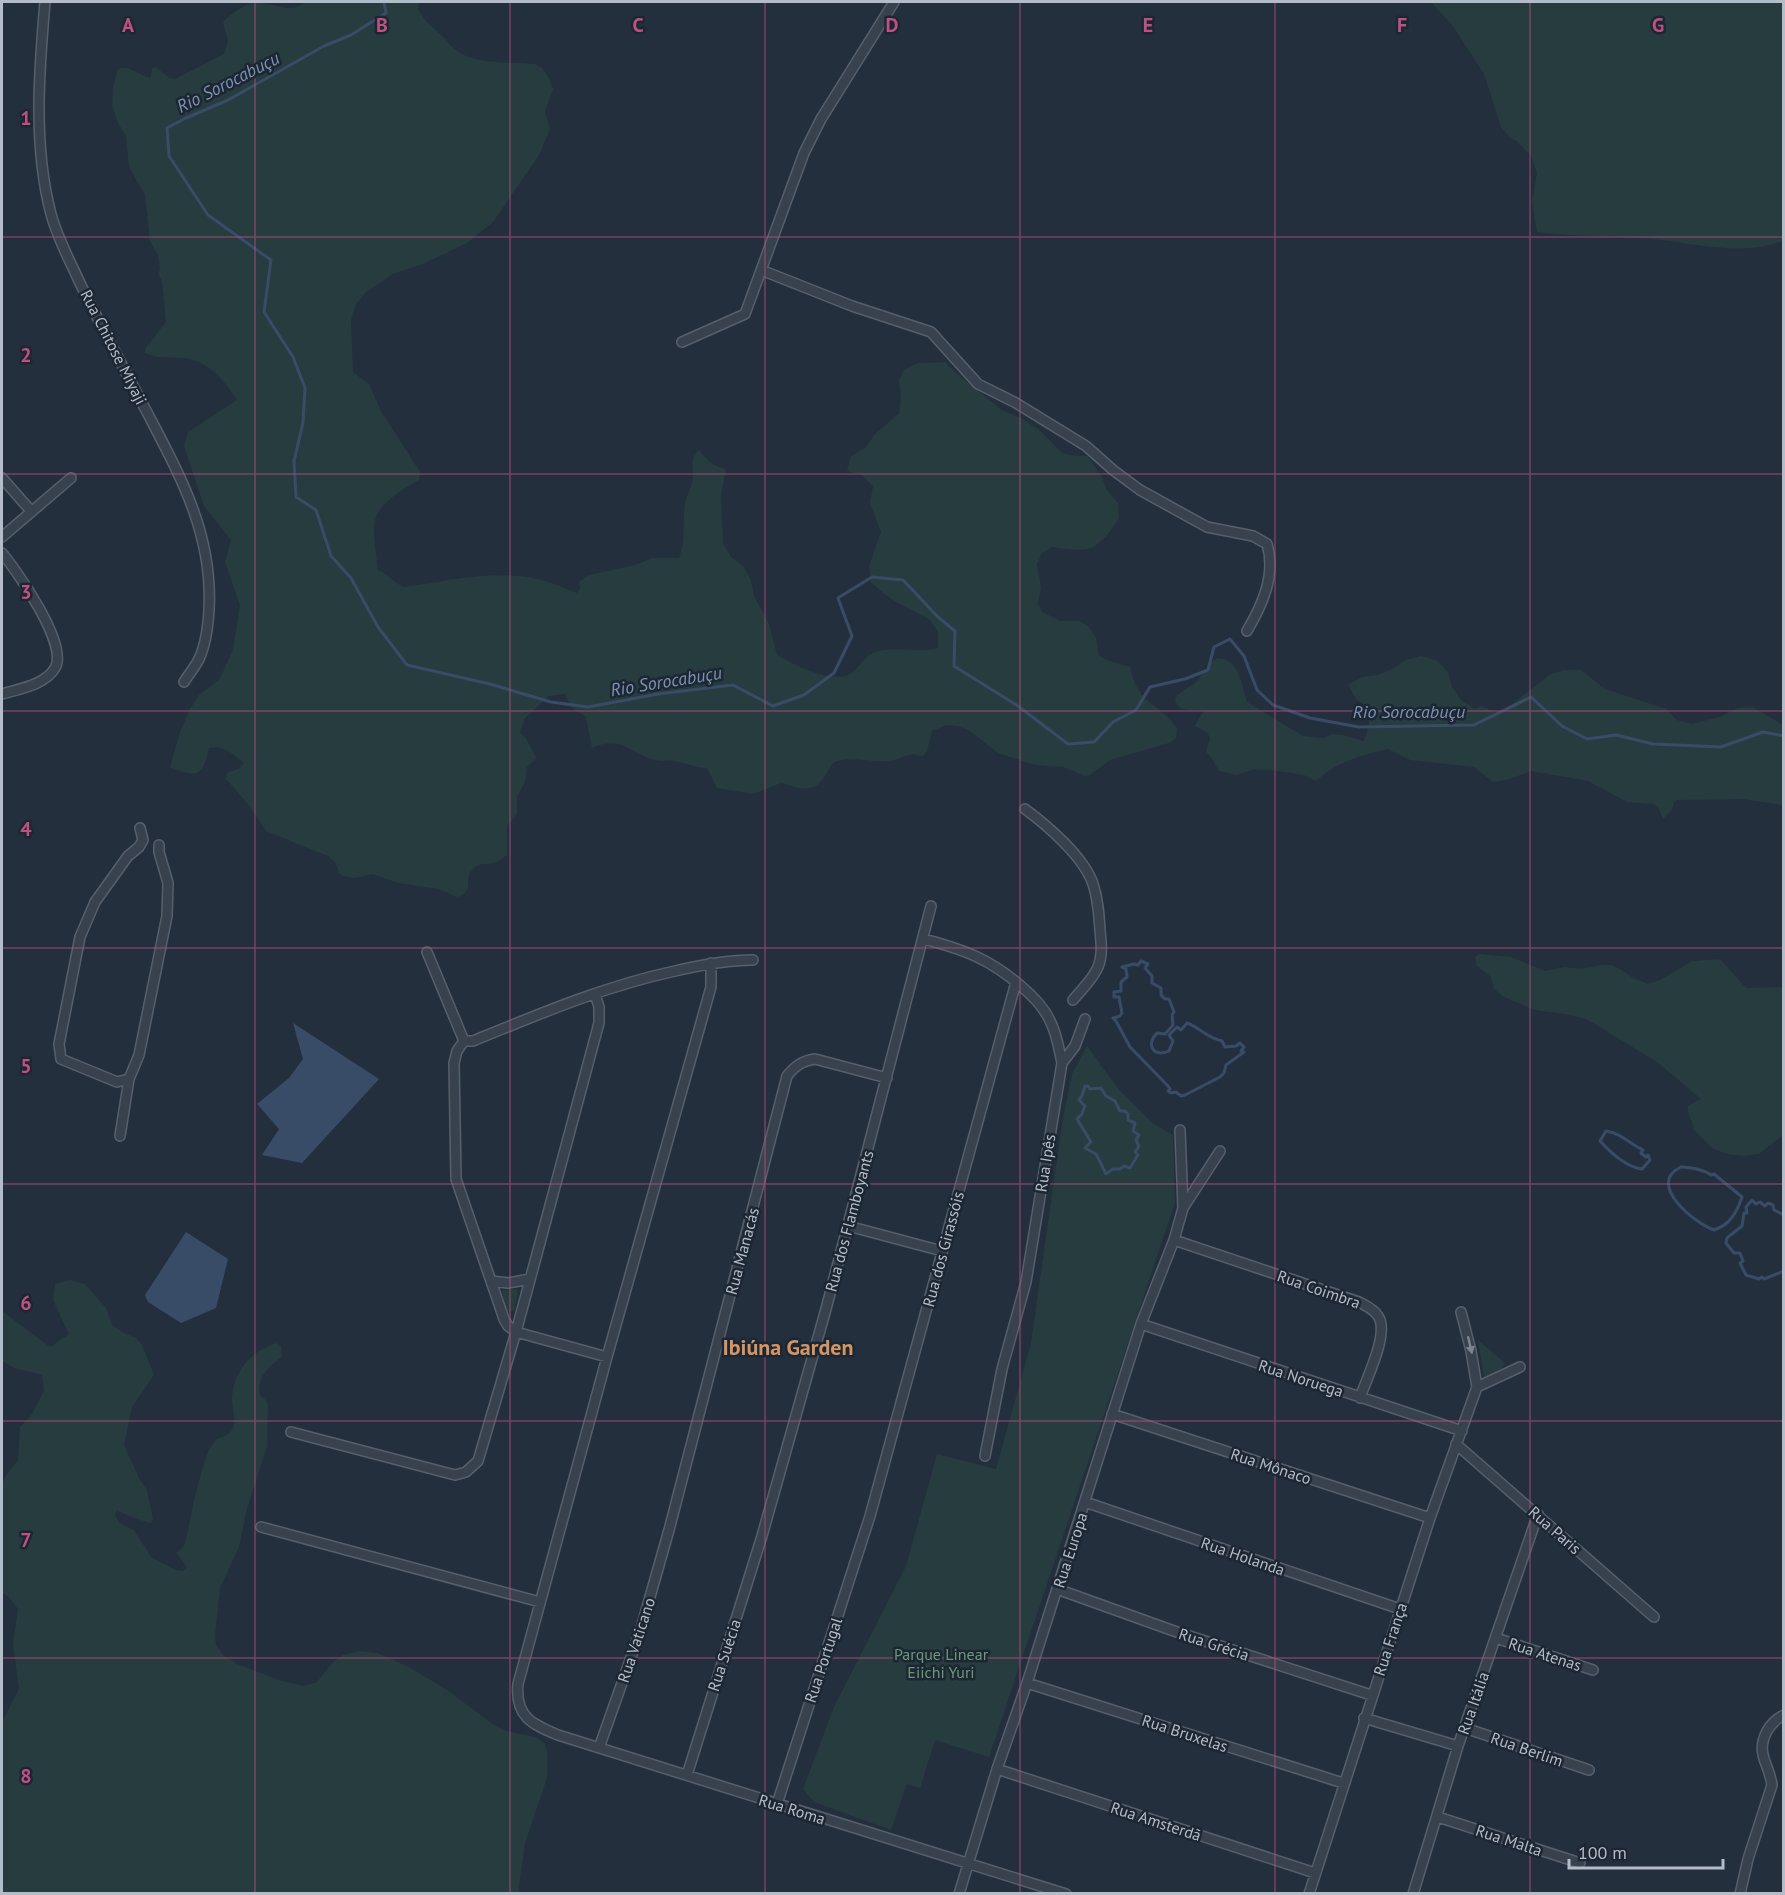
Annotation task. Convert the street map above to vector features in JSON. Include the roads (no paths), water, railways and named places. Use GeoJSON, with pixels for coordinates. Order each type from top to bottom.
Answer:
{"type":"FeatureCollection","features":[{"type":"Feature","properties":{"kind":"street","name":"Rua Chitose Miyaji"},"geometry":{"type":"LineString","coordinates":[[45,2],[39,102],[43,180],[51,215],[61,243],[87,297],[186,488],[195,511],[205,550],[209,589],[207,633],[198,660],[184,682]]}},
{"type":"Feature","properties":{"kind":"street"},"geometry":{"type":"LineString","coordinates":[[682,342],[745,314],[793,182],[821,120],[894,2]]}},
{"type":"Feature","properties":{"kind":"street"},"geometry":{"type":"LineString","coordinates":[[761,270],[852,306],[931,332],[978,384],[1016,403],[1086,446],[1140,490],[1207,527],[1252,536],[1267,544],[1272,559],[1268,584],[1260,608],[1247,631]]}},
{"type":"Feature","properties":{"kind":"street"},"geometry":{"type":"LineString","coordinates":[[2,478],[32,511]]}},
{"type":"Feature","properties":{"kind":"street"},"geometry":{"type":"LineString","coordinates":[[2,537],[71,478]]}},
{"type":"Feature","properties":{"kind":"street"},"geometry":{"type":"LineString","coordinates":[[2,553],[51,631],[56,643],[58,659],[56,668],[42,681],[2,694]]}},
{"type":"Feature","properties":{"kind":"street"},"geometry":{"type":"LineString","coordinates":[[1025,809],[1058,838],[1082,864],[1096,893],[1102,950],[1100,964],[1094,975],[1073,1000]]}},
{"type":"Feature","properties":{"kind":"street"},"geometry":{"type":"LineString","coordinates":[[129,1079],[117,1082],[69,1064],[61,1059],[59,1044],[80,937],[95,902],[128,856],[139,847],[142,840],[140,828]]}},
{"type":"Feature","properties":{"kind":"street"},"geometry":{"type":"LineString","coordinates":[[120,1136],[129,1079],[139,1055],[167,915],[168,884],[159,845]]}},
{"type":"Feature","properties":{"kind":"street","name":"Rua dos Flamboyants"},"geometry":{"type":"LineString","coordinates":[[762,1536],[848,1226],[931,906]]}},
{"type":"Feature","properties":{"kind":"street","name":"Rua Ipês"},"geometry":{"type":"LineString","coordinates":[[924,939],[985,960],[1016,982],[1041,1006],[1051,1021],[1062,1062],[1026,1282],[1002,1369],[985,1456]]}},
{"type":"Feature","properties":{"kind":"street"},"geometry":{"type":"LineString","coordinates":[[426,952],[464,1041]]}},
{"type":"Feature","properties":{"kind":"street"},"geometry":{"type":"LineString","coordinates":[[464,1041],[473,1041],[595,994],[642,979],[711,963],[753,960]]}},
{"type":"Feature","properties":{"kind":"street"},"geometry":{"type":"LineString","coordinates":[[261,1527],[540,1602],[711,987],[711,963]]}},
{"type":"Feature","properties":{"kind":"street","name":"Rua dos Girassóis"},"geometry":{"type":"LineString","coordinates":[[870,1516],[1016,982]]}},
{"type":"Feature","properties":{"kind":"street"},"geometry":{"type":"LineString","coordinates":[[291,1432],[454,1475],[466,1472],[475,1465],[480,1457],[516,1332],[599,1023],[599,1007],[595,994]]}},
{"type":"Feature","properties":{"kind":"street"},"geometry":{"type":"LineString","coordinates":[[1062,1062],[1075,1046],[1085,1019]]}},
{"type":"Feature","properties":{"kind":"street"},"geometry":{"type":"LineString","coordinates":[[464,1041],[457,1051],[454,1063],[456,1179],[504,1319],[508,1326],[516,1332],[607,1357]]}},
{"type":"Feature","properties":{"kind":"street","name":"Rua Manacás"},"geometry":{"type":"LineString","coordinates":[[669,1530],[787,1076],[804,1060],[815,1059],[887,1078]]}},
{"type":"Feature","properties":{"kind":"street","name":"Rua Europa"},"geometry":{"type":"LineString","coordinates":[[1180,1130],[1183,1208]]}},
{"type":"Feature","properties":{"kind":"street","name":"Rua Europa"},"geometry":{"type":"LineString","coordinates":[[959,1893],[1141,1324],[1174,1240],[1183,1208],[1220,1151]]}},
{"type":"Feature","properties":{"kind":"street"},"geometry":{"type":"LineString","coordinates":[[848,1226],[942,1251]]}},
{"type":"Feature","properties":{"kind":"street","name":"Rua Coimbra"},"geometry":{"type":"LineString","coordinates":[[1174,1240],[1359,1302],[1372,1309],[1382,1325],[1382,1336],[1360,1398]]}},
{"type":"Feature","properties":{"kind":"street"},"geometry":{"type":"LineString","coordinates":[[491,1281],[508,1283],[530,1280]]}},
{"type":"Feature","properties":{"kind":"street","name":"Rua França"},"geometry":{"type":"LineString","coordinates":[[1309,1893],[1371,1695],[1430,1518],[1477,1387],[1461,1312]]}},
{"type":"Feature","properties":{"kind":"street","name":"Rua Noruega"},"geometry":{"type":"LineString","coordinates":[[1141,1324],[1462,1431]]}},
{"type":"Feature","properties":{"kind":"street"},"geometry":{"type":"LineString","coordinates":[[1477,1387],[1520,1367]]}},
{"type":"Feature","properties":{"kind":"street","name":"Rua Mônaco"},"geometry":{"type":"LineString","coordinates":[[1112,1414],[1430,1518]]}},
{"type":"Feature","properties":{"kind":"street","name":"Rua Paris"},"geometry":{"type":"LineString","coordinates":[[1456,1444],[1654,1617]]}},
{"type":"Feature","properties":{"kind":"street","name":"Rua Holanda"},"geometry":{"type":"LineString","coordinates":[[1085,1502],[1400,1609]]}},
{"type":"Feature","properties":{"kind":"street","name":"Rua Itália"},"geometry":{"type":"LineString","coordinates":[[1413,1893],[1458,1746],[1538,1514]]}},
{"type":"Feature","properties":{"kind":"street","name":"Rua Portugal"},"geometry":{"type":"LineString","coordinates":[[777,1804],[870,1516]]}},
{"type":"Feature","properties":{"kind":"street","name":"Rua Vaticano"},"geometry":{"type":"LineString","coordinates":[[599,1748],[640,1632],[669,1530]]}},
{"type":"Feature","properties":{"kind":"street","name":"Rua Suécia"},"geometry":{"type":"LineString","coordinates":[[687,1775],[762,1536]]}},
{"type":"Feature","properties":{"kind":"street","name":"Rua Grécia"},"geometry":{"type":"LineString","coordinates":[[1057,1589],[1174,1631],[1371,1695]]}},
{"type":"Feature","properties":{"kind":"street","name":"Rua Roma"},"geometry":{"type":"LineString","coordinates":[[540,1602],[518,1684],[523,1713],[536,1726],[599,1748],[1066,1893]]}},
{"type":"Feature","properties":{"kind":"street","name":"Rua Atenas"},"geometry":{"type":"LineString","coordinates":[[1496,1638],[1593,1670]]}},
{"type":"Feature","properties":{"kind":"street","name":"Rua Bruxelas"},"geometry":{"type":"LineString","coordinates":[[1027,1683],[1343,1783]]}},
{"type":"Feature","properties":{"kind":"street"},"geometry":{"type":"LineString","coordinates":[[1740,1893],[1748,1859],[1772,1785],[1761,1752],[1761,1742],[1770,1724],[1784,1715]]}},
{"type":"Feature","properties":{"kind":"street"},"geometry":{"type":"LineString","coordinates":[[1364,1718],[1458,1746]]}},
{"type":"Feature","properties":{"kind":"street","name":"Rua Berlim"},"geometry":{"type":"LineString","coordinates":[[1465,1728],[1589,1770]]}},
{"type":"Feature","properties":{"kind":"street","name":"Rua Amsterdã"},"geometry":{"type":"LineString","coordinates":[[997,1769],[1315,1874]]}},
{"type":"Feature","properties":{"kind":"street","name":"Rua Malta"},"geometry":{"type":"LineString","coordinates":[[1438,1817],[1580,1863]]}},
{"type":"Feature","properties":{"kind":"water"},"geometry":{"type":"Polygon","coordinates":[[[293,1023],[379,1079],[302,1163],[262,1155],[279,1129],[257,1104],[289,1078],[303,1059],[293,1023]]]}},
{"type":"Feature","properties":{"kind":"water"},"geometry":{"type":"Polygon","coordinates":[[[186,1232],[228,1259],[216,1308],[181,1323],[148,1302],[145,1295],[186,1232]]]}},
{"type":"Feature","properties":{"kind":"waterway","name":"Rio Sorocabuçu"},"geometry":{"type":"LineString","coordinates":[[384,2],[386,13],[351,35],[324,46],[228,100],[167,128],[169,156],[208,215],[271,260],[264,312],[293,357],[305,388],[303,423],[294,461],[296,497],[316,510],[331,556],[351,578],[378,627],[407,665],[490,684],[551,702],[588,707],[658,694],[733,685],[773,706],[804,695],[834,673],[852,636],[838,598],[872,577],[903,580],[938,617],[955,631],[954,666],[1018,706],[1068,744],[1094,742],[1113,722],[1136,710],[1150,687],[1185,679],[1208,670],[1214,647],[1230,639],[1244,656],[1257,690],[1273,705],[1310,718],[1359,727],[1474,725],[1531,697],[1562,726],[1587,739],[1616,735],[1653,744],[1721,747],[1763,732],[1784,736]]}},
{"type":"Feature","properties":{"kind":"waterway"},"geometry":{"type":"LineString","coordinates":[[1141,961],[1148,964],[1145,968],[1152,976],[1152,983],[1161,988],[1161,995],[1169,999],[1174,1012],[1173,1025],[1165,1034],[1157,1033],[1153,1038],[1152,1046],[1155,1052],[1169,1051],[1173,1041],[1169,1035],[1177,1027],[1181,1030],[1187,1023],[1222,1041],[1225,1047],[1236,1046],[1240,1043],[1244,1047],[1241,1051],[1244,1052],[1226,1065],[1220,1077],[1185,1095],[1181,1096],[1176,1092],[1168,1091],[1170,1089],[1168,1086],[1130,1047],[1113,1018],[1122,1013],[1119,997],[1114,997],[1114,992],[1121,991],[1121,982],[1127,977],[1126,969],[1122,967],[1138,965],[1141,961]]}},
{"type":"Feature","properties":{"kind":"waterway"},"geometry":{"type":"LineString","coordinates":[[1085,1086],[1090,1089],[1101,1088],[1106,1096],[1115,1101],[1120,1111],[1128,1114],[1128,1120],[1135,1123],[1133,1131],[1139,1135],[1136,1140],[1139,1146],[1135,1152],[1138,1155],[1130,1168],[1124,1166],[1106,1174],[1096,1154],[1085,1148],[1091,1142],[1077,1119],[1085,1106],[1079,1100],[1085,1086]]}},
{"type":"Feature","properties":{"kind":"waterway"},"geometry":{"type":"LineString","coordinates":[[1606,1131],[1621,1136],[1643,1150],[1641,1153],[1646,1157],[1648,1155],[1650,1160],[1642,1169],[1614,1155],[1600,1141],[1606,1131]]}},
{"type":"Feature","properties":{"kind":"waterway"},"geometry":{"type":"LineString","coordinates":[[1681,1167],[1714,1174],[1742,1197],[1735,1213],[1720,1228],[1714,1230],[1706,1226],[1677,1203],[1668,1183],[1671,1174],[1681,1167]]}},
{"type":"Feature","properties":{"kind":"waterway"},"geometry":{"type":"LineString","coordinates":[[1784,1215],[1774,1210],[1773,1205],[1768,1203],[1765,1206],[1760,1202],[1756,1204],[1752,1200],[1746,1207],[1747,1213],[1744,1213],[1742,1226],[1727,1238],[1726,1243],[1734,1253],[1740,1253],[1743,1261],[1740,1263],[1746,1275],[1764,1279],[1784,1271]]}},
{"type":"Feature","properties":{"kind":"district","name":"Ibiúna Garden"},"geometry":{"type":"Point","coordinates":[788,1347]}},
{"type":"Feature","properties":{"kind":"park label","name":"Parque Linear Eiichi Yuri"},"geometry":{"type":"Point","coordinates":[941,1663]}}]}
